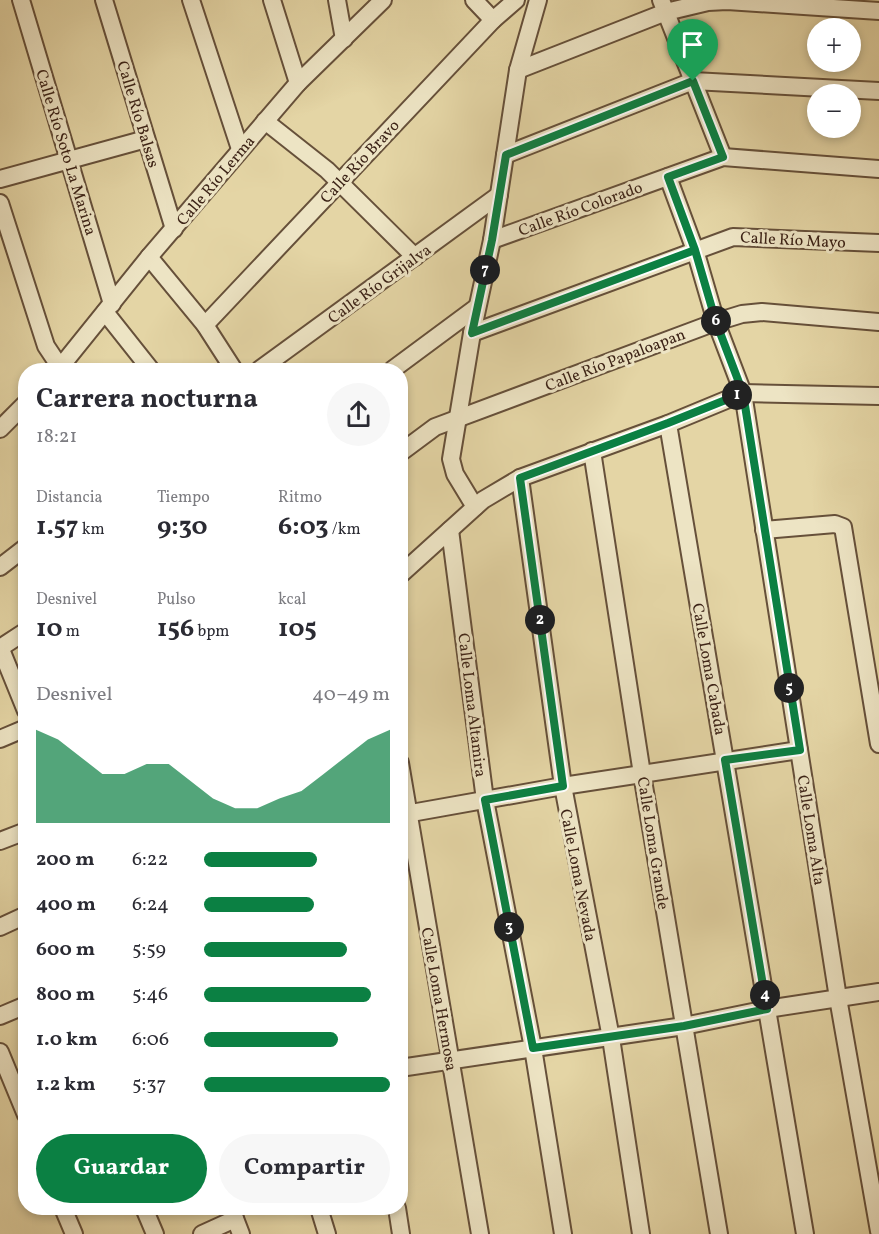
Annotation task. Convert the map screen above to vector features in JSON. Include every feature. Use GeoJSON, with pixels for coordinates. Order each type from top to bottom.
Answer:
{"type":"FeatureCollection","features":[{"type":"Feature","properties":{"kind":"street","name":"Calle Río Soto La Marina"},"geometry":{"type":"LineString","coordinates":[[21,0],[69,160],[108,308]]}},
{"type":"Feature","properties":{"kind":"street","name":"Calle Río Balsas"},"geometry":{"type":"LineString","coordinates":[[104,0],[174,229]]}},
{"type":"Feature","properties":{"kind":"street"},"geometry":{"type":"LineString","coordinates":[[191,0],[240,149]]}},
{"type":"Feature","properties":{"kind":"street"},"geometry":{"type":"LineString","coordinates":[[272,0],[298,83]]}},
{"type":"Feature","properties":{"kind":"street"},"geometry":{"type":"LineString","coordinates":[[337,0],[344,39]]}},
{"type":"Feature","properties":{"kind":"street","name":"Calle Río Lerma"},"geometry":{"type":"LineString","coordinates":[[65,363],[149,257],[240,149],[298,83],[383,0]]}},
{"type":"Feature","properties":{"kind":"street"},"geometry":{"type":"LineString","coordinates":[[474,0],[493,20]]}},
{"type":"Feature","properties":{"kind":"street","name":"Calle Río Bravo"},"geometry":{"type":"LineString","coordinates":[[205,325],[493,20],[516,0]]}},
{"type":"Feature","properties":{"kind":"street"},"geometry":{"type":"LineString","coordinates":[[475,507],[455,474],[451,459],[472,333],[492,240],[518,70],[538,0]]}},
{"type":"Feature","properties":{"kind":"street"},"geometry":{"type":"LineString","coordinates":[[518,70],[663,6],[727,1],[879,11]]}},
{"type":"Feature","properties":{"kind":"street"},"geometry":{"type":"LineString","coordinates":[[663,6],[723,157]]}},
{"type":"Feature","properties":{"kind":"street"},"geometry":{"type":"LineString","coordinates":[[506,155],[693,81],[879,92]]}},
{"type":"Feature","properties":{"kind":"street"},"geometry":{"type":"LineString","coordinates":[[265,121],[339,182],[415,256]]}},
{"type":"Feature","properties":{"kind":"street"},"geometry":{"type":"LineString","coordinates":[[0,179],[146,139]]}},
{"type":"Feature","properties":{"kind":"street","name":"Calle Río Colorado"},"geometry":{"type":"LineString","coordinates":[[492,240],[723,157],[879,169]]}},
{"type":"Feature","properties":{"kind":"street","name":"Calle Loma Alta"},"geometry":{"type":"LineString","coordinates":[[668,177],[695,250],[716,322],[743,393],[838,998],[879,1231]]}},
{"type":"Feature","properties":{"kind":"street","name":"Calle Río Grijalva"},"geometry":{"type":"LineString","coordinates":[[269,363],[499,195]]}},
{"type":"Feature","properties":{"kind":"street"},"geometry":{"type":"LineString","coordinates":[[0,202],[46,346],[56,363]]}},
{"type":"Feature","properties":{"kind":"street","name":"Calle Río Mayo"},"geometry":{"type":"LineString","coordinates":[[472,333],[733,237],[879,243]]}},
{"type":"Feature","properties":{"kind":"street"},"geometry":{"type":"LineString","coordinates":[[149,257],[205,325],[229,363]]}},
{"type":"Feature","properties":{"kind":"street"},"geometry":{"type":"LineString","coordinates":[[401,363],[477,307]]}},
{"type":"Feature","properties":{"kind":"street"},"geometry":{"type":"LineString","coordinates":[[108,308],[147,363]]}},
{"type":"Feature","properties":{"kind":"street","name":"Calle Río Papaloapan"},"geometry":{"type":"LineString","coordinates":[[408,447],[435,427],[742,314],[762,312],[879,322]]}},
{"type":"Feature","properties":{"kind":"street"},"geometry":{"type":"LineString","coordinates":[[408,568],[483,500],[520,478],[743,393],[879,396]]}},
{"type":"Feature","properties":{"kind":"street"},"geometry":{"type":"LineString","coordinates":[[0,429],[18,411]]}},
{"type":"Feature","properties":{"kind":"street","name":"Calle Loma Cabada"},"geometry":{"type":"LineString","coordinates":[[668,423],[805,1234]]}},
{"type":"Feature","properties":{"kind":"street","name":"Calle Loma Grande"},"geometry":{"type":"LineString","coordinates":[[592,451],[642,774],[719,1234]]}},
{"type":"Feature","properties":{"kind":"street","name":"Calle Loma Nevada"},"geometry":{"type":"LineString","coordinates":[[520,478],[563,786],[610,1038],[641,1234]]}},
{"type":"Feature","properties":{"kind":"street"},"geometry":{"type":"LineString","coordinates":[[764,530],[835,524],[843,527],[879,744]]}},
{"type":"Feature","properties":{"kind":"street","name":"Calle Loma Altamira"},"geometry":{"type":"LineString","coordinates":[[450,530],[485,800],[533,1048],[563,1234]]}},
{"type":"Feature","properties":{"kind":"street"},"geometry":{"type":"LineString","coordinates":[[0,567],[18,553]]}},
{"type":"Feature","properties":{"kind":"street"},"geometry":{"type":"LineString","coordinates":[[18,638],[1,653],[18,692]]}},
{"type":"Feature","properties":{"kind":"street"},"geometry":{"type":"LineString","coordinates":[[0,740],[18,732]]}},
{"type":"Feature","properties":{"kind":"street"},"geometry":{"type":"LineString","coordinates":[[408,813],[563,786],[800,750]]}},
{"type":"Feature","properties":{"kind":"street","name":"Calle Loma Hermosa"},"geometry":{"type":"LineString","coordinates":[[408,830],[480,1234]]}},
{"type":"Feature","properties":{"kind":"street"},"geometry":{"type":"LineString","coordinates":[[0,841],[18,834]]}},
{"type":"Feature","properties":{"kind":"street"},"geometry":{"type":"LineString","coordinates":[[0,927],[18,919]]}},
{"type":"Feature","properties":{"kind":"street"},"geometry":{"type":"LineString","coordinates":[[408,1067],[610,1038],[767,1009],[879,992]]}},
{"type":"Feature","properties":{"kind":"street"},"geometry":{"type":"LineString","coordinates":[[0,1016],[18,1008]]}},
{"type":"Feature","properties":{"kind":"street"},"geometry":{"type":"LineString","coordinates":[[0,1052],[18,1096]]}},
{"type":"Feature","properties":{"kind":"street"},"geometry":{"type":"LineString","coordinates":[[66,1215],[74,1234]]}},
{"type":"Feature","properties":{"kind":"street"},"geometry":{"type":"LineString","coordinates":[[147,1215],[155,1234]]}},
{"type":"Feature","properties":{"kind":"street"},"geometry":{"type":"LineString","coordinates":[[320,1215],[327,1234]]}},
{"type":"Feature","properties":{"kind":"street"},"geometry":{"type":"LineString","coordinates":[[398,1215],[401,1234]]}},
{"type":"Feature","properties":{"kind":"street"},"geometry":{"type":"LineString","coordinates":[[202,1234],[236,1220]]}},
{"type":"Feature","properties":{"kind":"route"},"geometry":{"type":"LineString","coordinates":[[693,81],[506,155],[492,240],[472,333],[695,250],[716,322],[743,393],[800,750],[725,760],[767,1009],[684,1026],[533,1048],[485,800],[563,786],[520,478],[743,393],[716,322],[695,250],[668,177],[723,157],[693,81]]}}]}
